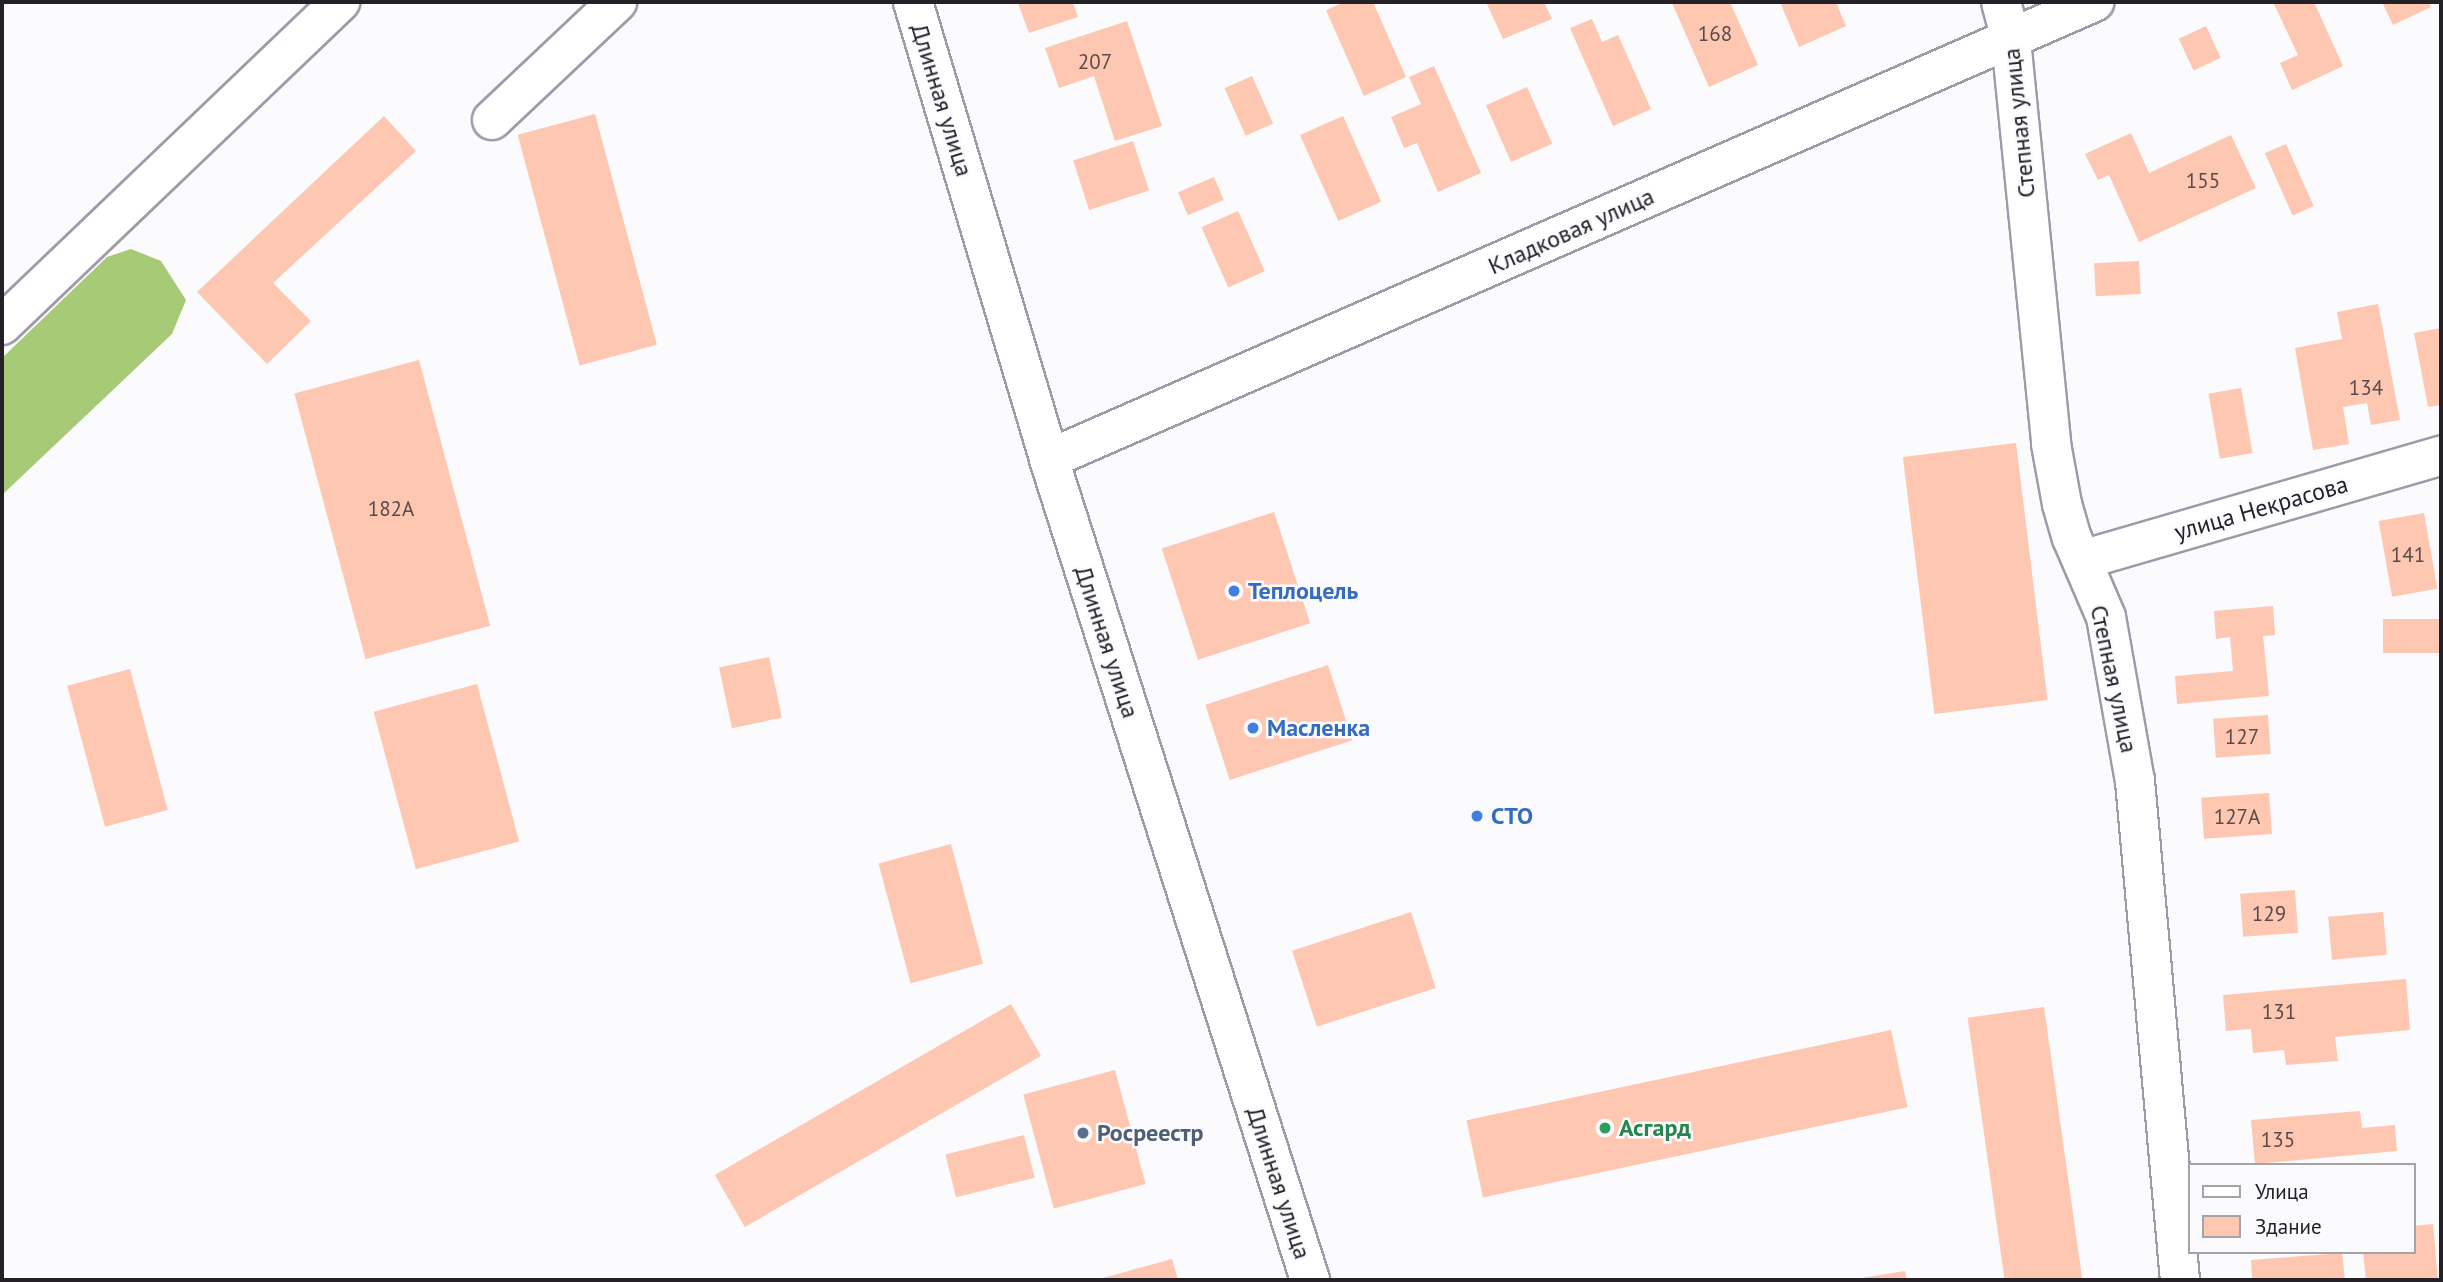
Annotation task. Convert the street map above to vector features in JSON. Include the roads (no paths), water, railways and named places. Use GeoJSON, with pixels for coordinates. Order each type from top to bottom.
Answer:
{"type":"FeatureCollection","features":[{"type":"Feature","properties":{"kind":"street"},"geometry":{"type":"LineString","coordinates":[[2,325],[340,2]]}},
{"type":"Feature","properties":{"kind":"street"},"geometry":{"type":"LineString","coordinates":[[492,120],[617,2]]}},
{"type":"Feature","properties":{"kind":"street","name":"Длинная улица"},"geometry":{"type":"LineString","coordinates":[[913,2],[1048,459],[1310,1280]]}},
{"type":"Feature","properties":{"kind":"street","name":"Степная улица"},"geometry":{"type":"LineString","coordinates":[[2001,2],[2011,40],[2050,444],[2062,504],[2106,617],[2135,781],[2180,1280]]}},
{"type":"Feature","properties":{"kind":"street","name":"Кладковая улица"},"geometry":{"type":"LineString","coordinates":[[1048,459],[2094,2]]}},
{"type":"Feature","properties":{"kind":"street","name":"улица Некрасова"},"geometry":{"type":"LineString","coordinates":[[2082,560],[2441,456]]}},
{"type":"Feature","properties":{"kind":"place","name":"Теплоцель"},"geometry":{"type":"Point","coordinates":[1234,591]}},
{"type":"Feature","properties":{"kind":"place","name":"Масленка"},"geometry":{"type":"Point","coordinates":[1253,728]}},
{"type":"Feature","properties":{"kind":"place","name":"СТО"},"geometry":{"type":"Point","coordinates":[1477,816]}},
{"type":"Feature","properties":{"kind":"place","name":"Асгард"},"geometry":{"type":"Point","coordinates":[1605,1128]}},
{"type":"Feature","properties":{"kind":"place","name":"Росреестр"},"geometry":{"type":"Point","coordinates":[1083,1133]}}]}
